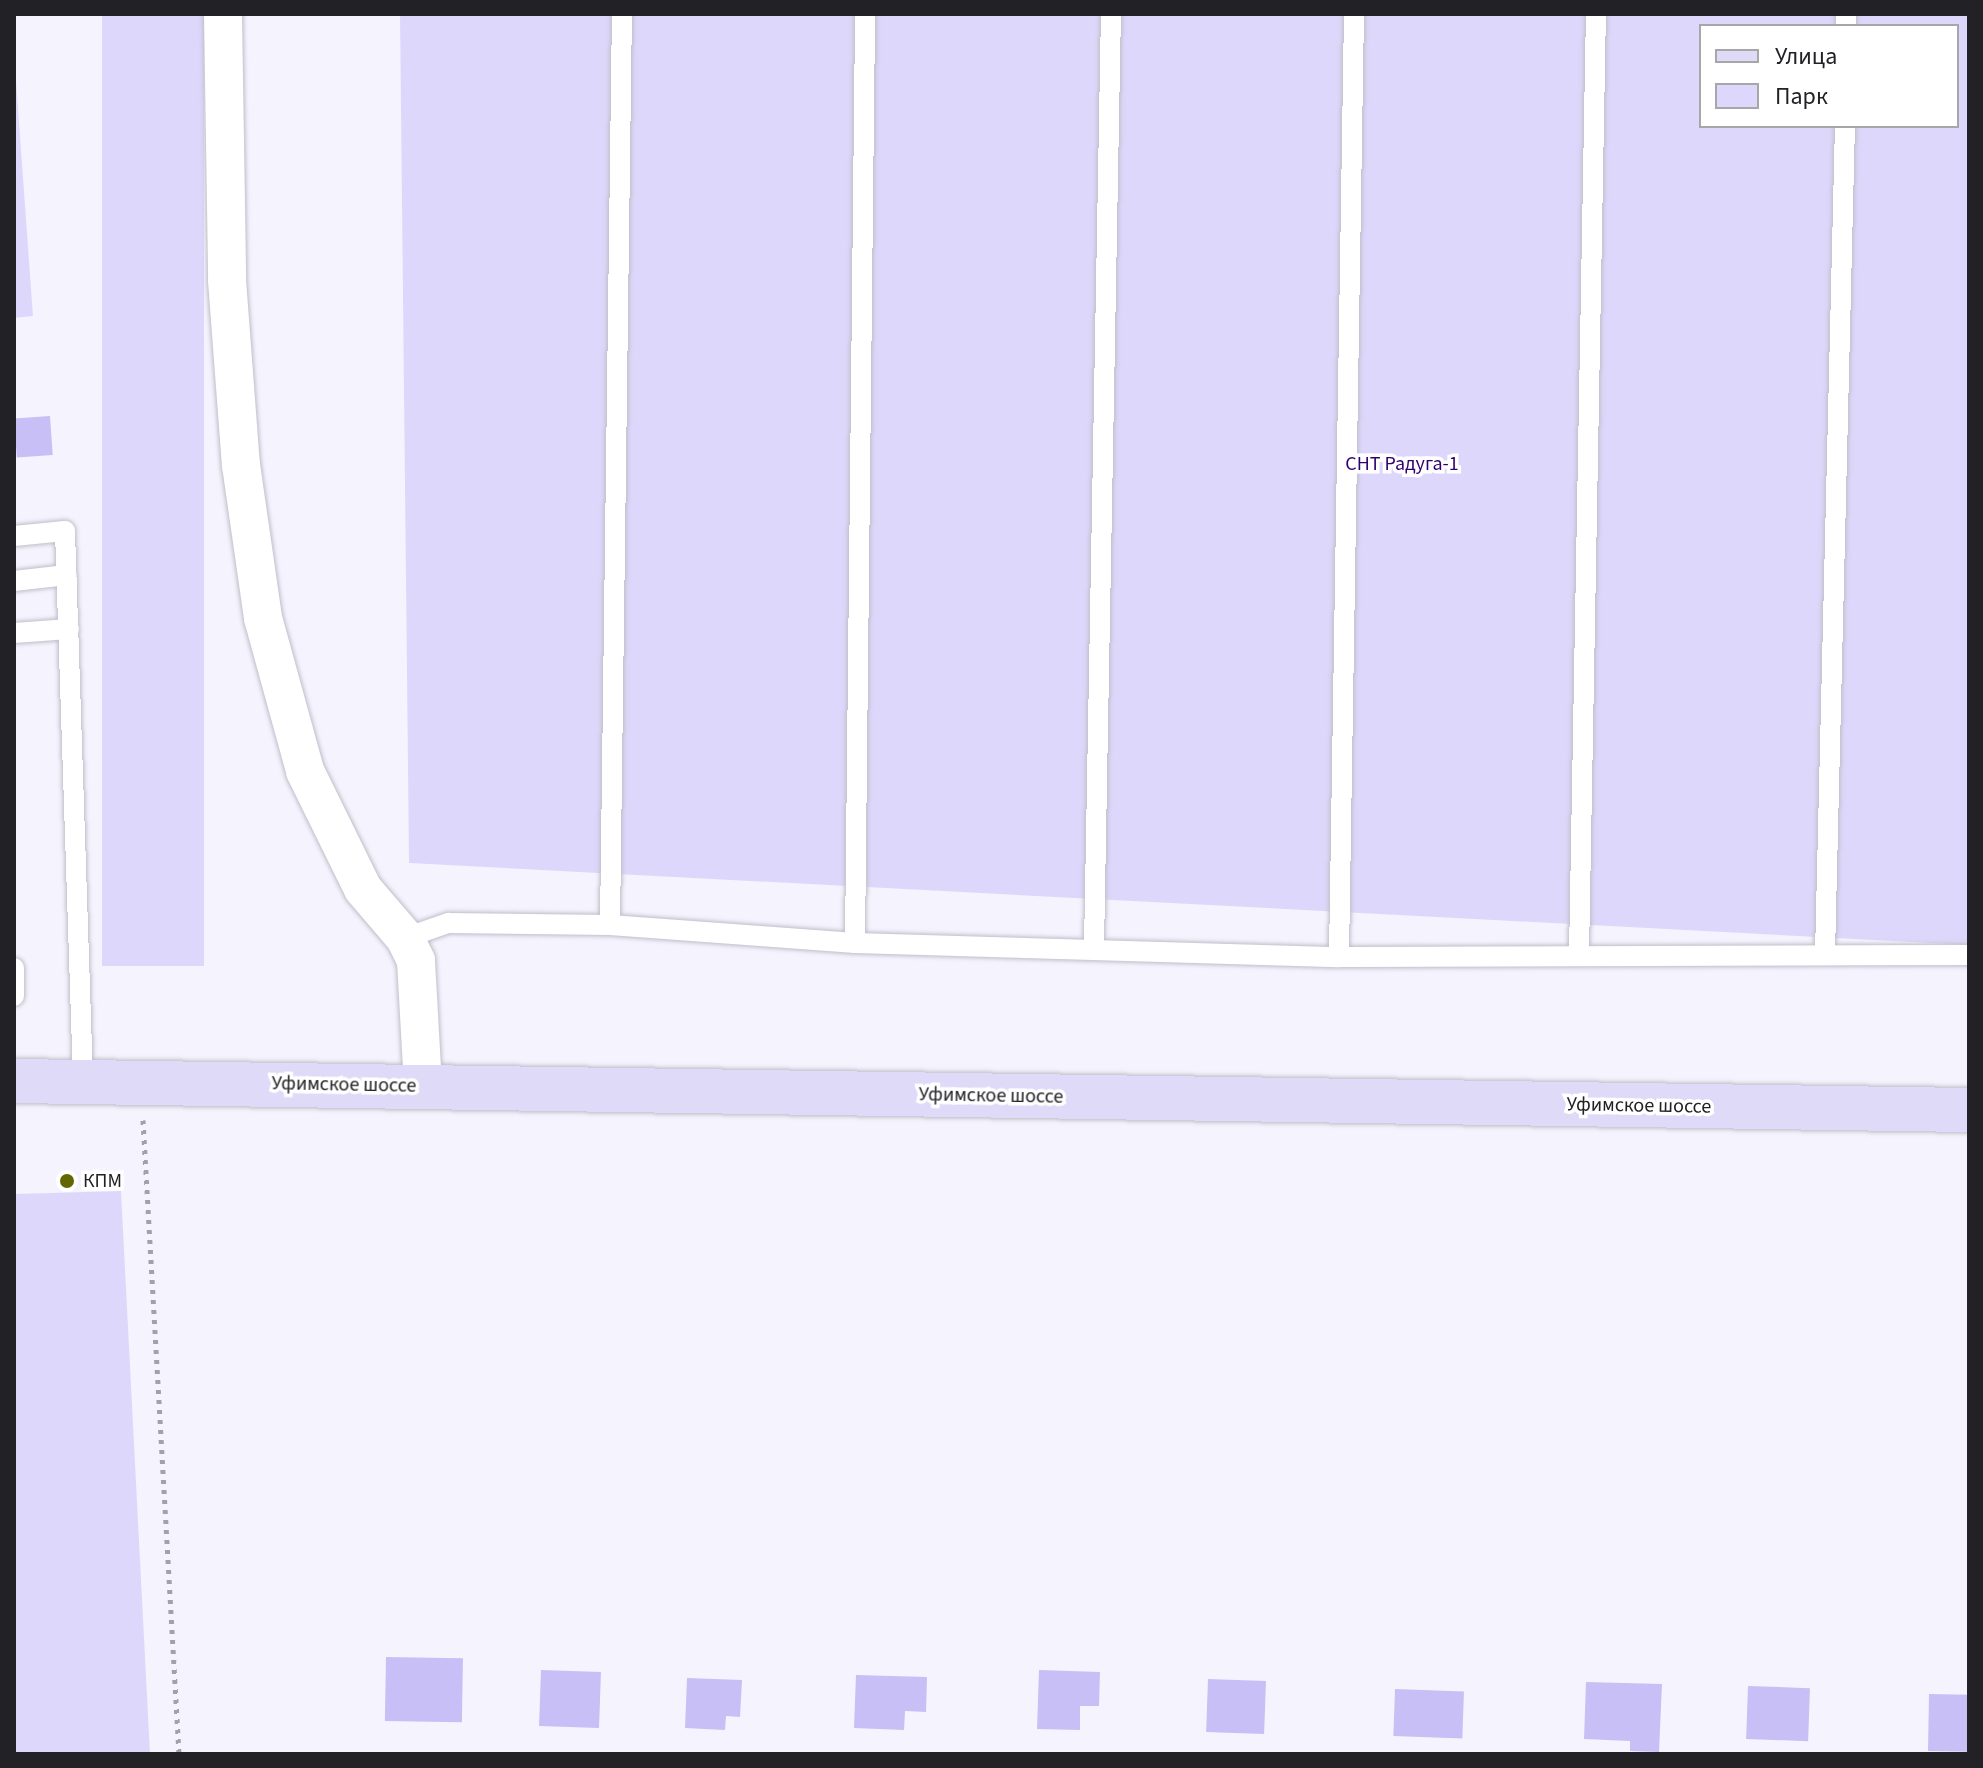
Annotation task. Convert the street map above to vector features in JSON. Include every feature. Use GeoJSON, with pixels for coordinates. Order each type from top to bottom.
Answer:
{"type":"FeatureCollection","features":[{"type":"Feature","properties":{"kind":"main road","name":"Уфимское шоссе"},"geometry":{"type":"LineString","coordinates":[[14,1081],[83,1078],[423,1087],[1969,1110]]}},
{"type":"Feature","properties":{"kind":"street"},"geometry":{"type":"LineString","coordinates":[[223,14],[227,280],[241,465],[263,618],[305,771],[363,889],[405,938],[416,961],[423,1087]]}},
{"type":"Feature","properties":{"kind":"lane"},"geometry":{"type":"LineString","coordinates":[[610,925],[622,14]]}},
{"type":"Feature","properties":{"kind":"lane"},"geometry":{"type":"LineString","coordinates":[[855,943],[865,14]]}},
{"type":"Feature","properties":{"kind":"lane"},"geometry":{"type":"LineString","coordinates":[[1094,947],[1111,14]]}},
{"type":"Feature","properties":{"kind":"lane"},"geometry":{"type":"LineString","coordinates":[[1339,957],[1354,14]]}},
{"type":"Feature","properties":{"kind":"lane"},"geometry":{"type":"LineString","coordinates":[[1579,955],[1596,14]]}},
{"type":"Feature","properties":{"kind":"lane"},"geometry":{"type":"LineString","coordinates":[[1825,954],[1845,128]]}},
{"type":"Feature","properties":{"kind":"lane"},"geometry":{"type":"LineString","coordinates":[[14,536],[65,531],[83,1078]]}},
{"type":"Feature","properties":{"kind":"lane"},"geometry":{"type":"LineString","coordinates":[[14,581],[67,575]]}},
{"type":"Feature","properties":{"kind":"lane"},"geometry":{"type":"LineString","coordinates":[[14,633],[69,629]]}},
{"type":"Feature","properties":{"kind":"lane"},"geometry":{"type":"LineString","coordinates":[[405,938],[448,923],[610,925],[855,943],[1094,947],[1339,957],[1969,955]]}},
{"type":"Feature","properties":{"kind":"lane"},"geometry":{"type":"LineString","coordinates":[[14,968],[14,996]]}},
{"type":"Feature","properties":{"kind":"path"},"geometry":{"type":"LineString","coordinates":[[141,1080],[179,1754]]}},
{"type":"Feature","properties":{"kind":"green space"},"geometry":{"type":"Polygon","coordinates":[[[102,14],[204,14],[204,966],[102,966],[102,14]]]}},
{"type":"Feature","properties":{"kind":"green space","name":"СНТ Радуга-1"},"geometry":{"type":"Polygon","coordinates":[[[400,14],[1969,14],[1969,945],[409,863],[400,14]]]}},
{"type":"Feature","properties":{"kind":"green space"},"geometry":{"type":"Polygon","coordinates":[[[14,53],[33,316],[14,318],[14,53]]]}},
{"type":"Feature","properties":{"kind":"green space"},"geometry":{"type":"Polygon","coordinates":[[[121,1191],[150,1754],[14,1754],[14,1194],[121,1191]]]}},
{"type":"Feature","properties":{"kind":"building"},"geometry":{"type":"Polygon","coordinates":[[[50,416],[53,455],[17,457],[14,419],[50,416]]]}},
{"type":"Feature","properties":{"kind":"building"},"geometry":{"type":"Polygon","coordinates":[[[386,1657],[463,1658],[462,1722],[385,1721],[386,1657]]]}},
{"type":"Feature","properties":{"kind":"building"},"geometry":{"type":"Polygon","coordinates":[[[541,1670],[601,1672],[599,1728],[539,1726],[541,1670]]]}},
{"type":"Feature","properties":{"kind":"building"},"geometry":{"type":"Polygon","coordinates":[[[1039,1670],[1100,1672],[1099,1706],[1080,1706],[1080,1730],[1037,1729],[1039,1670]]]}},
{"type":"Feature","properties":{"kind":"building"},"geometry":{"type":"Polygon","coordinates":[[[856,1675],[927,1677],[926,1712],[905,1711],[904,1730],[854,1728],[856,1675]]]}},
{"type":"Feature","properties":{"kind":"building"},"geometry":{"type":"Polygon","coordinates":[[[687,1678],[742,1680],[740,1717],[726,1716],[725,1730],[685,1728],[687,1678]]]}},
{"type":"Feature","properties":{"kind":"building"},"geometry":{"type":"Polygon","coordinates":[[[1208,1679],[1266,1681],[1264,1734],[1206,1732],[1208,1679]]]}},
{"type":"Feature","properties":{"kind":"building"},"geometry":{"type":"Polygon","coordinates":[[[1586,1682],[1662,1684],[1659,1752],[1630,1751],[1630,1741],[1584,1739],[1586,1682]]]}},
{"type":"Feature","properties":{"kind":"building"},"geometry":{"type":"Polygon","coordinates":[[[1748,1686],[1810,1688],[1808,1741],[1746,1739],[1748,1686]]]}},
{"type":"Feature","properties":{"kind":"building"},"geometry":{"type":"Polygon","coordinates":[[[1395,1689],[1464,1691],[1462,1738],[1393,1736],[1395,1689]]]}},
{"type":"Feature","properties":{"kind":"building"},"geometry":{"type":"Polygon","coordinates":[[[1929,1694],[1969,1695],[1968,1752],[1928,1751],[1929,1694]]]}},
{"type":"Feature","properties":{"kind":"place","name":"КПМ"},"geometry":{"type":"Point","coordinates":[67,1181]}}]}
